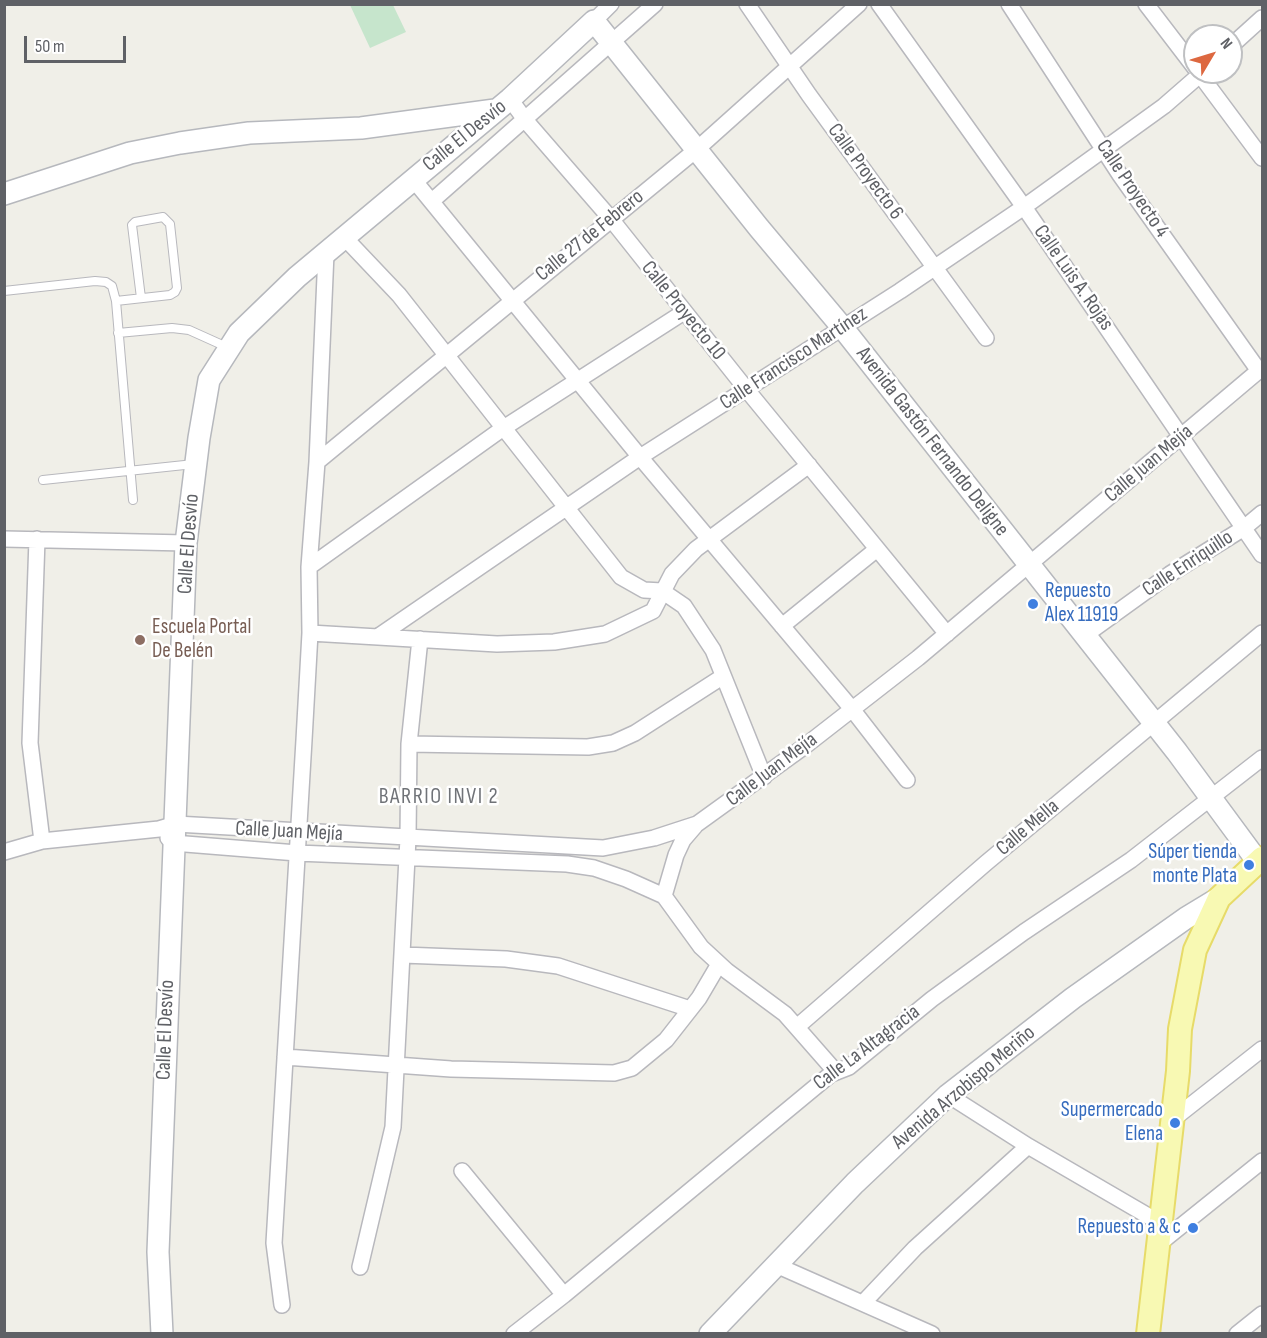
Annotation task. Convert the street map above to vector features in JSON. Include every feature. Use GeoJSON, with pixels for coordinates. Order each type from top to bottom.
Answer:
{"type":"FeatureCollection","features":[{"type":"Feature","properties":{"kind":"main road"},"geometry":{"type":"LineString","coordinates":[[1148,1334],[1161,1234],[1180,1029],[1195,950],[1219,898],[1261,863]]}},
{"type":"Feature","properties":{"kind":"street","name":"Calle El Desvío"},"geometry":{"type":"LineString","coordinates":[[162,1334],[158,1252],[170,832],[186,543],[195,464],[209,380],[239,333],[344,237],[503,104],[611,4]]}},
{"type":"Feature","properties":{"kind":"street"},"geometry":{"type":"LineString","coordinates":[[432,201],[526,121],[655,4]]}},
{"type":"Feature","properties":{"kind":"street","name":"Calle Proyecto 6"},"geometry":{"type":"LineString","coordinates":[[747,4],[789,66],[986,339]]}},
{"type":"Feature","properties":{"kind":"street","name":"Calle 27 de Febrero"},"geometry":{"type":"LineString","coordinates":[[317,462],[696,150],[859,4]]}},
{"type":"Feature","properties":{"kind":"street","name":"Calle Luis A. Rojas"},"geometry":{"type":"LineString","coordinates":[[879,4],[1024,207],[1263,555]]}},
{"type":"Feature","properties":{"kind":"street","name":"Calle Proyecto 4"},"geometry":{"type":"LineString","coordinates":[[1009,4],[1104,150],[1261,370]]}},
{"type":"Feature","properties":{"kind":"street"},"geometry":{"type":"LineString","coordinates":[[1146,4],[1183,51]]}},
{"type":"Feature","properties":{"kind":"street"},"geometry":{"type":"LineString","coordinates":[[1243,36],[1263,18]]}},
{"type":"Feature","properties":{"kind":"street","name":"Avenida Gastón Fernando Deligne"},"geometry":{"type":"LineString","coordinates":[[594,21],[696,150],[842,327],[1177,752],[1210,801],[1261,863]]}},
{"type":"Feature","properties":{"kind":"street","name":"Calle Francisco Martínez"},"geometry":{"type":"LineString","coordinates":[[379,636],[640,457],[935,268],[1104,150],[1164,106],[1187,84]]}},
{"type":"Feature","properties":{"kind":"street"},"geometry":{"type":"LineString","coordinates":[[1208,84],[1263,158]]}},
{"type":"Feature","properties":{"kind":"street"},"geometry":{"type":"LineString","coordinates":[[4,194],[130,153],[180,142],[249,133],[361,128],[503,104]]}},
{"type":"Feature","properties":{"kind":"street","name":"Calle Proyecto 10"},"geometry":{"type":"LineString","coordinates":[[503,104],[526,121],[611,219],[747,390],[947,634]]}},
{"type":"Feature","properties":{"kind":"street"},"geometry":{"type":"LineString","coordinates":[[413,179],[640,457],[852,709],[907,780]]}},
{"type":"Feature","properties":{"kind":"street"},"geometry":{"type":"LineString","coordinates":[[344,237],[399,295],[502,429],[621,577],[644,590],[662,591],[684,606],[702,630],[764,777]]}},
{"type":"Feature","properties":{"kind":"street"},"geometry":{"type":"LineString","coordinates":[[282,1305],[274,1243],[310,633],[309,567],[317,462],[326,253]]}},
{"type":"Feature","properties":{"kind":"street"},"geometry":{"type":"LineString","coordinates":[[309,567],[502,429],[684,312]]}},
{"type":"Feature","properties":{"kind":"street","name":"Calle Juan Mejía"},"geometry":{"type":"LineString","coordinates":[[4,852],[42,841],[170,832],[298,833],[603,848],[654,838],[697,824],[764,777],[947,634],[1261,370]]}},
{"type":"Feature","properties":{"kind":"street"},"geometry":{"type":"LineString","coordinates":[[310,633],[497,644],[531,643],[604,634],[653,611],[672,574],[709,538],[808,465]]}},
{"type":"Feature","properties":{"kind":"street","name":"Calle Enriquillo"},"geometry":{"type":"LineString","coordinates":[[1084,636],[1170,574],[1244,528],[1263,513]]}},
{"type":"Feature","properties":{"kind":"street"},"geometry":{"type":"LineString","coordinates":[[4,539],[186,543]]}},
{"type":"Feature","properties":{"kind":"street"},"geometry":{"type":"LineString","coordinates":[[37,539],[30,743],[42,841]]}},
{"type":"Feature","properties":{"kind":"street"},"geometry":{"type":"LineString","coordinates":[[782,626],[877,549]]}},
{"type":"Feature","properties":{"kind":"street","name":"Calle Mella"},"geometry":{"type":"LineString","coordinates":[[798,1026],[986,863],[1263,633]]}},
{"type":"Feature","properties":{"kind":"street"},"geometry":{"type":"LineString","coordinates":[[360,1267],[393,1127],[408,838],[409,744],[420,639]]}},
{"type":"Feature","properties":{"kind":"street"},"geometry":{"type":"LineString","coordinates":[[409,744],[588,747],[613,743],[635,733],[722,677]]}},
{"type":"Feature","properties":{"kind":"street","name":"Calle La Altagracia"},"geometry":{"type":"LineString","coordinates":[[514,1334],[835,1071],[849,1067],[932,999],[1210,801],[1263,758]]}},
{"type":"Feature","properties":{"kind":"street"},"geometry":{"type":"LineString","coordinates":[[697,824],[682,840],[664,896],[701,947],[719,964],[798,1026],[835,1071]]}},
{"type":"Feature","properties":{"kind":"street","name":"Calle Juan Mejía"},"geometry":{"type":"LineString","coordinates":[[170,832],[297,853],[567,864],[615,875],[664,896]]}},
{"type":"Feature","properties":{"kind":"street","name":"Avenida Arzobispo Meriño"},"geometry":{"type":"LineString","coordinates":[[710,1334],[855,1183],[948,1095],[1073,998],[1186,918],[1219,898]]}},
{"type":"Feature","properties":{"kind":"street"},"geometry":{"type":"LineString","coordinates":[[403,955],[506,959],[558,966],[690,1009]]}},
{"type":"Feature","properties":{"kind":"street"},"geometry":{"type":"LineString","coordinates":[[285,1057],[451,1069],[614,1073],[632,1068],[666,1040],[690,1009],[719,964]]}},
{"type":"Feature","properties":{"kind":"street"},"geometry":{"type":"LineString","coordinates":[[1172,1120],[1263,1049]]}},
{"type":"Feature","properties":{"kind":"street"},"geometry":{"type":"LineString","coordinates":[[948,1095],[1161,1234],[1263,1161]]}},
{"type":"Feature","properties":{"kind":"street"},"geometry":{"type":"LineString","coordinates":[[863,1303],[915,1248],[1028,1146]]}},
{"type":"Feature","properties":{"kind":"street"},"geometry":{"type":"LineString","coordinates":[[462,1171],[564,1295]]}},
{"type":"Feature","properties":{"kind":"street"},"geometry":{"type":"LineString","coordinates":[[776,1264],[932,1334]]}},
{"type":"Feature","properties":{"kind":"street"},"geometry":{"type":"LineString","coordinates":[[1237,1334],[1263,1314]]}},
{"type":"Feature","properties":{"kind":"lane"},"geometry":{"type":"LineString","coordinates":[[116,301],[170,295],[177,288],[171,224],[163,217],[135,222],[132,225],[141,298]]}},
{"type":"Feature","properties":{"kind":"lane"},"geometry":{"type":"LineString","coordinates":[[4,291],[106,282],[112,286],[116,301],[132,500]]}},
{"type":"Feature","properties":{"kind":"lane"},"geometry":{"type":"LineString","coordinates":[[118,333],[172,328],[189,330],[229,348]]}},
{"type":"Feature","properties":{"kind":"lane"},"geometry":{"type":"LineString","coordinates":[[43,480],[195,464]]}},
{"type":"Feature","properties":{"kind":"green space"},"geometry":{"type":"Polygon","coordinates":[[[350,5],[393,5],[406,32],[370,48],[350,5]]]}},
{"type":"Feature","properties":{"kind":"place","name":"Repuesto Alex 11919"},"geometry":{"type":"Point","coordinates":[1033,604]}},
{"type":"Feature","properties":{"kind":"place","name":"Escuela Portal De Belén"},"geometry":{"type":"Point","coordinates":[140,640]}},
{"type":"Feature","properties":{"kind":"place","name":"Súper tienda monte Plata"},"geometry":{"type":"Point","coordinates":[1249,865]}},
{"type":"Feature","properties":{"kind":"place","name":"Supermercado Elena"},"geometry":{"type":"Point","coordinates":[1175,1123]}},
{"type":"Feature","properties":{"kind":"place","name":"Repuesto a & c"},"geometry":{"type":"Point","coordinates":[1193,1228]}},
{"type":"Feature","properties":{"kind":"district","name":"BARRIO INVI 2"},"geometry":{"type":"Point","coordinates":[439,797]}}]}
